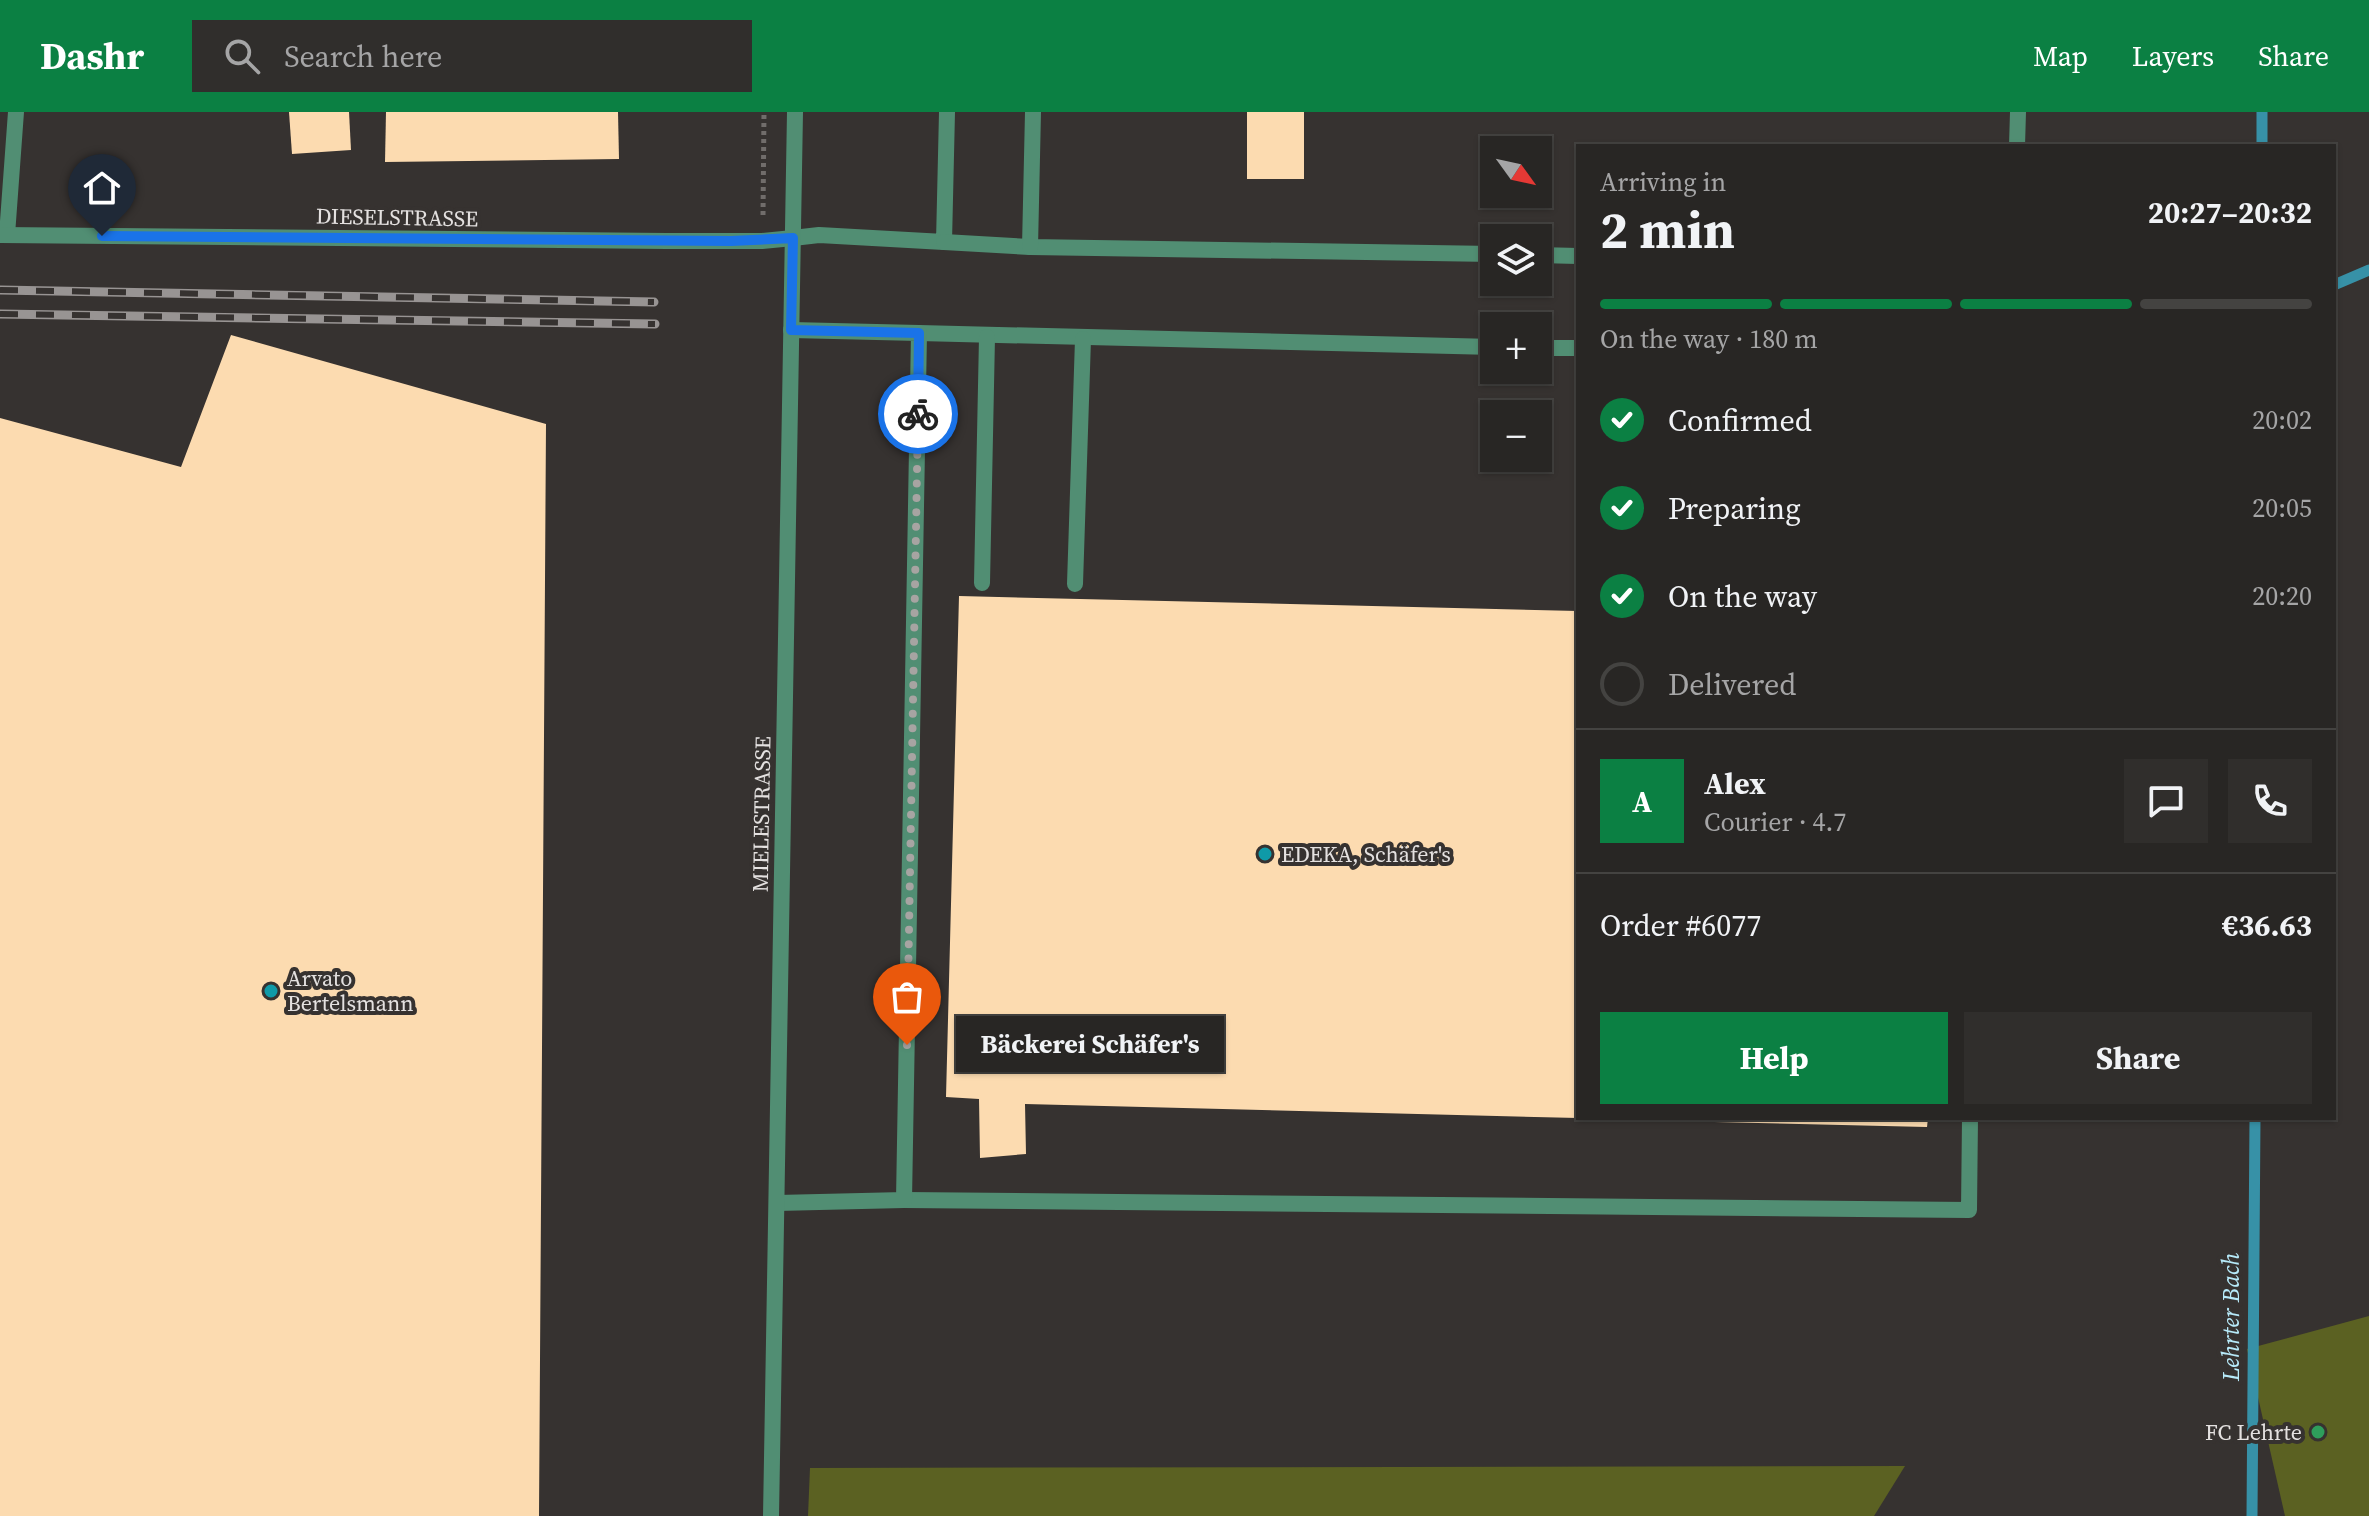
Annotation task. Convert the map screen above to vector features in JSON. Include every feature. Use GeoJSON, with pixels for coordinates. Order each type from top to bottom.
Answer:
{"type":"FeatureCollection","features":[{"type":"Feature","properties":{"kind":"street"},"geometry":{"type":"LineString","coordinates":[[4,235],[16,112]]}},
{"type":"Feature","properties":{"kind":"street","name":"MIELESTRASSE"},"geometry":{"type":"LineString","coordinates":[[771,1516],[795,112]]}},
{"type":"Feature","properties":{"kind":"street"},"geometry":{"type":"LineString","coordinates":[[944,242],[947,112]]}},
{"type":"Feature","properties":{"kind":"street"},"geometry":{"type":"LineString","coordinates":[[1030,247],[1033,112]]}},
{"type":"Feature","properties":{"kind":"street"},"geometry":{"type":"LineString","coordinates":[[2017,144],[2018,112]]}},
{"type":"Feature","properties":{"kind":"street","name":"DIESELSTRASSE"},"geometry":{"type":"LineString","coordinates":[[4,235],[731,241],[819,235],[1030,247],[1480,254]]}},
{"type":"Feature","properties":{"kind":"street"},"geometry":{"type":"LineString","coordinates":[[1552,255],[1576,256]]}},
{"type":"Feature","properties":{"kind":"street"},"geometry":{"type":"LineString","coordinates":[[791,330],[1480,347]]}},
{"type":"Feature","properties":{"kind":"street"},"geometry":{"type":"LineString","coordinates":[[904,1200],[919,333]]}},
{"type":"Feature","properties":{"kind":"street"},"geometry":{"type":"LineString","coordinates":[[982,583],[987,337]]}},
{"type":"Feature","properties":{"kind":"street"},"geometry":{"type":"LineString","coordinates":[[1075,584],[1083,339]]}},
{"type":"Feature","properties":{"kind":"street"},"geometry":{"type":"LineString","coordinates":[[1552,348],[1576,348]]}},
{"type":"Feature","properties":{"kind":"street"},"geometry":{"type":"LineString","coordinates":[[777,1203],[904,1200],[1969,1210],[1970,1120]]}},
{"type":"Feature","properties":{"kind":"green space","name":"FC Lehrte"},"geometry":{"type":"Polygon","coordinates":[[[2369,1316],[2369,1516],[2285,1516],[2247,1349],[2369,1316]]]}},
{"type":"Feature","properties":{"kind":"green space"},"geometry":{"type":"Polygon","coordinates":[[[1905,1466],[1874,1516],[808,1516],[810,1468],[1905,1466]]]}},
{"type":"Feature","properties":{"kind":"building"},"geometry":{"type":"Polygon","coordinates":[[[289,112],[349,112],[351,150],[292,154],[289,112]]]}},
{"type":"Feature","properties":{"kind":"building"},"geometry":{"type":"Polygon","coordinates":[[[386,112],[618,112],[619,159],[385,162],[386,112]]]}},
{"type":"Feature","properties":{"kind":"building"},"geometry":{"type":"Polygon","coordinates":[[[1247,112],[1304,112],[1304,179],[1247,179],[1247,112]]]}},
{"type":"Feature","properties":{"kind":"building","name":"Arvato Bertelsmann"},"geometry":{"type":"Polygon","coordinates":[[[231,335],[546,424],[539,1516],[0,1516],[0,418],[181,467],[231,335]]]}},
{"type":"Feature","properties":{"kind":"building","name":"EDEKA, Schäfer's"},"geometry":{"type":"Polygon","coordinates":[[[959,596],[1576,611],[1576,1118],[1025,1104],[1026,1154],[980,1158],[979,1099],[946,1097],[959,596]]]}},
{"type":"Feature","properties":{"kind":"building"},"geometry":{"type":"Polygon","coordinates":[[[1671,1120],[1928,1120],[1927,1127],[1671,1120]]]}},
{"type":"Feature","properties":{"kind":"waterway","name":"Lehrter Bach"},"geometry":{"type":"LineString","coordinates":[[2262,112],[2262,144]]}},
{"type":"Feature","properties":{"kind":"waterway"},"geometry":{"type":"LineString","coordinates":[[2336,284],[2369,270]]}},
{"type":"Feature","properties":{"kind":"waterway","name":"Lehrter Bach"},"geometry":{"type":"LineString","coordinates":[[2252,1516],[2255,1120]]}},
{"type":"Feature","properties":{"kind":"railway"},"geometry":{"type":"LineString","coordinates":[[0,290],[654,302]]}},
{"type":"Feature","properties":{"kind":"railway"},"geometry":{"type":"LineString","coordinates":[[0,314],[655,324]]}},
{"type":"Feature","properties":{"kind":"way so far"},"geometry":{"type":"LineString","coordinates":[[907,1045],[918,414]]}},
{"type":"Feature","properties":{"kind":"place","name":"EDEKA, Schäfer's"},"geometry":{"type":"Point","coordinates":[1265,854]}},
{"type":"Feature","properties":{"kind":"place","name":"Arvato Bertelsmann"},"geometry":{"type":"Point","coordinates":[271,991]}},
{"type":"Feature","properties":{"kind":"place","name":"Bäckerei Schäfer's"},"geometry":{"type":"Point","coordinates":[907,1045]}},
{"type":"Feature","properties":{"kind":"place","name":"FC Lehrte"},"geometry":{"type":"Point","coordinates":[2318,1432]}},
{"type":"Feature","properties":{"kind":"route"},"geometry":{"type":"LineString","coordinates":[[102,236],[731,241],[793,238],[791,330],[919,333],[918,414]]}}]}
